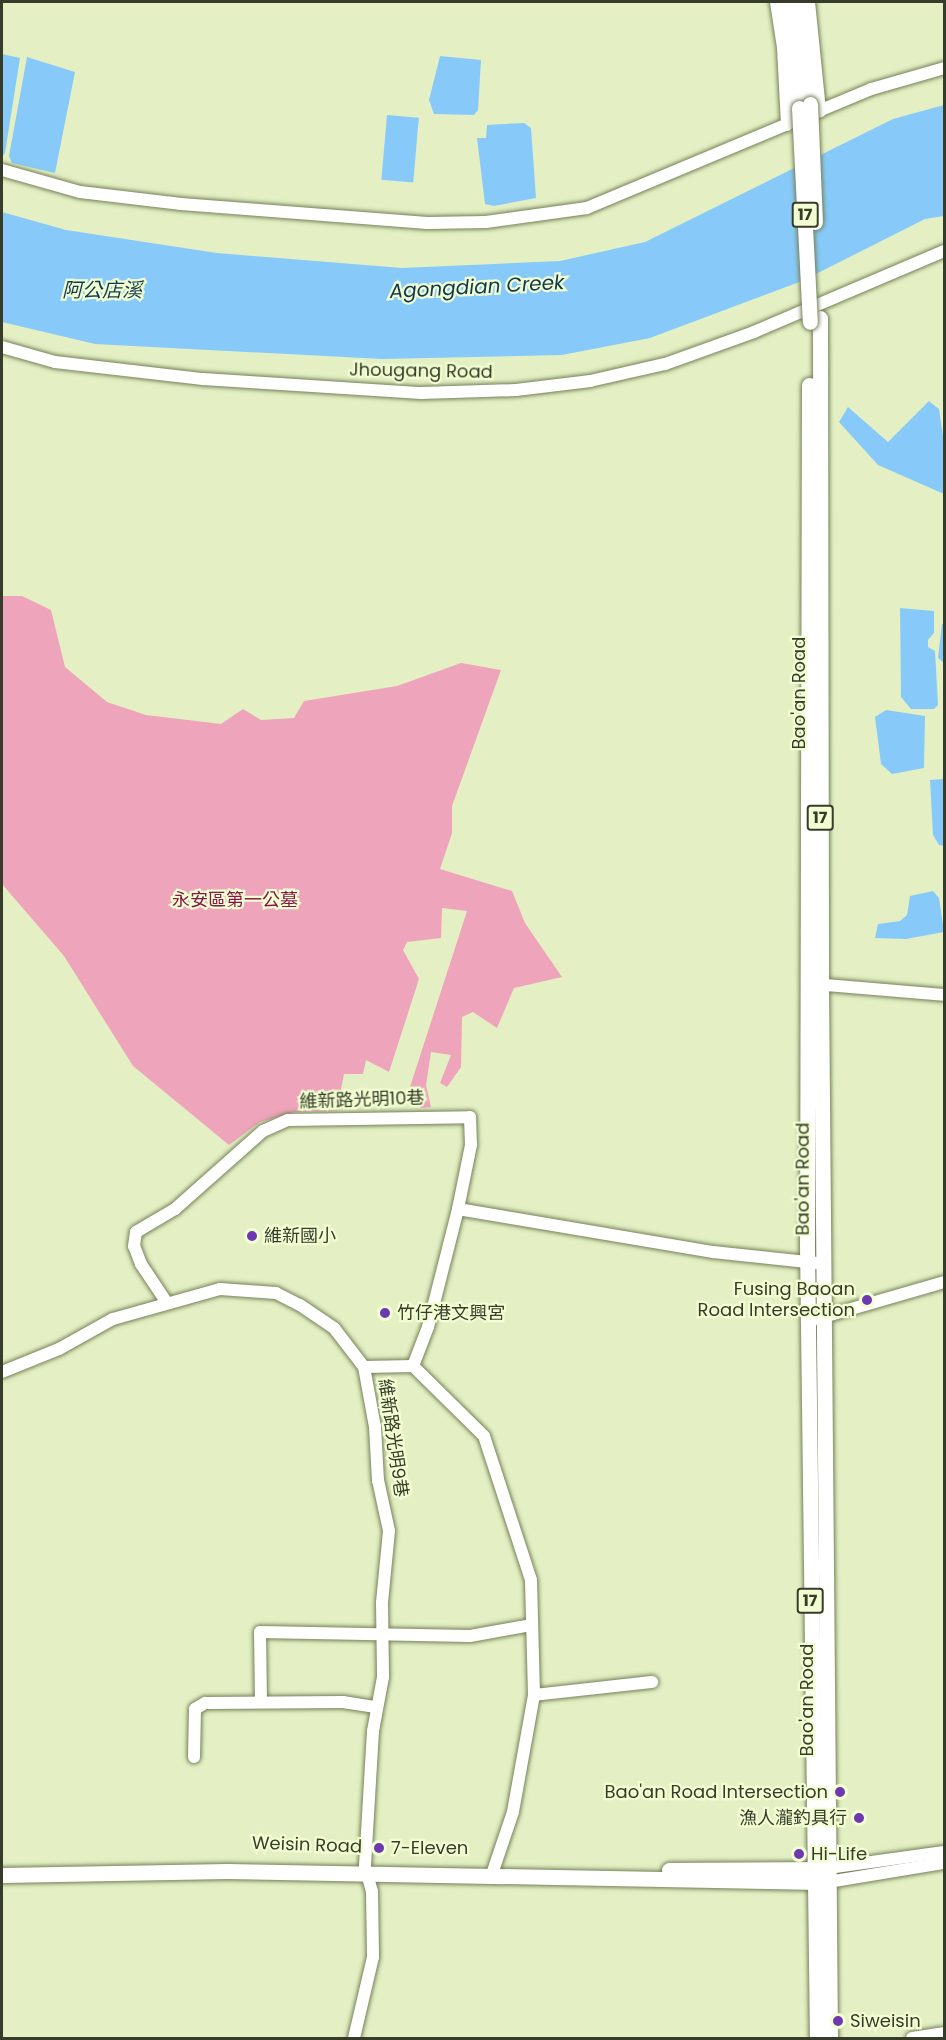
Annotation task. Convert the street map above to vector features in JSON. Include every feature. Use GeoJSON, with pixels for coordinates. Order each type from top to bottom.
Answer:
{"type":"FeatureCollection","features":[{"type":"Feature","properties":{"kind":"main road","name":"17"},"geometry":{"type":"LineString","coordinates":[[788,2],[810,108]]}},
{"type":"Feature","properties":{"kind":"main road","name":"17"},"geometry":{"type":"LineString","coordinates":[[799,2],[810,108]]}},
{"type":"Feature","properties":{"kind":"main road","name":"Bao'an Road"},"geometry":{"type":"LineString","coordinates":[[810,108],[815,320],[814,984],[807,1319],[820,1875],[830,2038]]}},
{"type":"Feature","properties":{"kind":"main road","name":"Bao'an Road"},"geometry":{"type":"LineString","coordinates":[[814,984],[825,1318],[817,2038]]}},
{"type":"Feature","properties":{"kind":"main road","name":"Weisin Road"},"geometry":{"type":"LineString","coordinates":[[2,1865],[228,1862],[491,1874],[820,1875]]}},
{"type":"Feature","properties":{"kind":"main road","name":"Weisin Road"},"geometry":{"type":"LineString","coordinates":[[2,1875],[367,1870]]}},
{"type":"Feature","properties":{"kind":"street"},"geometry":{"type":"LineString","coordinates":[[776,2],[783,48],[787,125]]}},
{"type":"Feature","properties":{"kind":"street"},"geometry":{"type":"LineString","coordinates":[[809,2],[810,108]]}},
{"type":"Feature","properties":{"kind":"street"},"geometry":{"type":"LineString","coordinates":[[2,170],[80,192],[181,204],[427,223],[486,222],[587,208],[787,125],[810,108],[945,68]]}},
{"type":"Feature","properties":{"kind":"street","name":"Jhougang Road"},"geometry":{"type":"LineString","coordinates":[[2,347],[55,362],[203,379],[422,393],[516,390],[590,381],[665,364],[829,300],[945,250]]}},
{"type":"Feature","properties":{"kind":"street"},"geometry":{"type":"LineString","coordinates":[[814,984],[945,995]]}},
{"type":"Feature","properties":{"kind":"street","name":"維新路光明10巷"},"geometry":{"type":"LineString","coordinates":[[167,1303],[141,1264],[134,1246],[136,1232],[176,1209],[262,1131],[288,1120],[470,1117],[471,1145],[458,1209],[428,1327],[413,1366]]}},
{"type":"Feature","properties":{"kind":"street"},"geometry":{"type":"LineString","coordinates":[[458,1209],[807,1265],[823,1262]]}},
{"type":"Feature","properties":{"kind":"street"},"geometry":{"type":"LineString","coordinates":[[807,1319],[825,1318],[945,1281]]}},
{"type":"Feature","properties":{"kind":"street","name":"維新路光明9巷"},"geometry":{"type":"LineString","coordinates":[[2,1372],[59,1349],[113,1319],[220,1289],[276,1293],[334,1328],[364,1367],[375,1427],[379,1487],[389,1531],[382,1634],[382,1677],[376,1707],[367,1870],[373,1957],[354,2038]]}},
{"type":"Feature","properties":{"kind":"street"},"geometry":{"type":"LineString","coordinates":[[364,1367],[413,1366],[484,1436],[530,1577],[534,1695],[513,1812],[491,1874]]}},
{"type":"Feature","properties":{"kind":"street"},"geometry":{"type":"LineString","coordinates":[[261,1702],[260,1632],[470,1636],[532,1625]]}},
{"type":"Feature","properties":{"kind":"street"},"geometry":{"type":"LineString","coordinates":[[534,1695],[652,1682]]}},
{"type":"Feature","properties":{"kind":"street"},"geometry":{"type":"LineString","coordinates":[[194,1757],[195,1710],[205,1703],[343,1702],[376,1707]]}},
{"type":"Feature","properties":{"kind":"street"},"geometry":{"type":"LineString","coordinates":[[820,1875],[945,1852]]}},
{"type":"Feature","properties":{"kind":"street"},"geometry":{"type":"LineString","coordinates":[[820,1875],[945,1863]]}},
{"type":"Feature","properties":{"kind":"street"},"geometry":{"type":"LineString","coordinates":[[912,2038],[945,2033]]}},
{"type":"Feature","properties":{"kind":"green space","name":"永安區第一公墓"},"geometry":{"type":"Polygon","coordinates":[[[2,596],[22,596],[51,610],[65,667],[107,702],[146,715],[221,724],[243,709],[261,720],[294,718],[304,701],[397,686],[461,663],[501,670],[452,806],[452,833],[440,869],[512,891],[525,923],[562,977],[514,988],[497,1028],[473,1012],[462,1017],[461,1067],[447,1087],[440,1083],[451,1055],[431,1052],[426,1085],[431,1107],[421,1108],[409,1090],[467,911],[442,908],[441,938],[407,942],[403,950],[419,979],[389,1072],[366,1060],[363,1074],[344,1074],[337,1111],[295,1112],[260,1122],[229,1145],[133,1066],[64,956],[2,884],[2,596]]]}},
{"type":"Feature","properties":{"kind":"water"},"geometry":{"type":"Polygon","coordinates":[[[2,54],[20,58],[5,153],[2,157],[2,54]]]}},
{"type":"Feature","properties":{"kind":"water"},"geometry":{"type":"Polygon","coordinates":[[[440,56],[481,60],[478,110],[474,115],[434,114],[429,100],[440,56]]]}},
{"type":"Feature","properties":{"kind":"water"},"geometry":{"type":"Polygon","coordinates":[[[27,57],[75,72],[55,173],[12,163],[9,156],[27,57]]]}},
{"type":"Feature","properties":{"kind":"water","name":"阿公店溪"},"geometry":{"type":"Polygon","coordinates":[[[944,105],[944,216],[925,219],[802,281],[650,338],[562,355],[382,359],[95,344],[2,322],[2,212],[66,230],[217,253],[402,268],[560,261],[645,242],[893,119],[944,105]]]}},
{"type":"Feature","properties":{"kind":"water"},"geometry":{"type":"Polygon","coordinates":[[[387,115],[419,118],[413,183],[381,180],[387,115]]]}},
{"type":"Feature","properties":{"kind":"water"},"geometry":{"type":"Polygon","coordinates":[[[524,123],[531,128],[536,198],[494,206],[485,204],[477,138],[486,138],[487,125],[524,123]]]}},
{"type":"Feature","properties":{"kind":"water"},"geometry":{"type":"Polygon","coordinates":[[[929,401],[939,409],[944,443],[944,494],[878,465],[839,422],[848,407],[888,442],[929,401]]]}},
{"type":"Feature","properties":{"kind":"water"},"geometry":{"type":"Polygon","coordinates":[[[900,608],[934,611],[934,633],[928,640],[928,647],[935,651],[938,705],[934,709],[911,709],[901,697],[900,608]]]}},
{"type":"Feature","properties":{"kind":"water"},"geometry":{"type":"Polygon","coordinates":[[[942,624],[944,624],[944,663],[938,658],[942,624]]]}},
{"type":"Feature","properties":{"kind":"water"},"geometry":{"type":"Polygon","coordinates":[[[886,710],[925,716],[924,768],[892,774],[881,764],[875,717],[886,710]]]}},
{"type":"Feature","properties":{"kind":"water"},"geometry":{"type":"Polygon","coordinates":[[[944,779],[944,846],[939,845],[933,835],[930,780],[944,779]]]}},
{"type":"Feature","properties":{"kind":"water"},"geometry":{"type":"Polygon","coordinates":[[[933,891],[939,898],[944,932],[906,939],[875,938],[878,924],[900,921],[907,915],[910,896],[933,891]]]}},
{"type":"Feature","properties":{"kind":"place","name":"維新國小"},"geometry":{"type":"Point","coordinates":[252,1236]}},
{"type":"Feature","properties":{"kind":"place","name":"Fusing Baoan Road Intersection"},"geometry":{"type":"Point","coordinates":[867,1300]}},
{"type":"Feature","properties":{"kind":"place","name":"竹仔港文興宮"},"geometry":{"type":"Point","coordinates":[385,1313]}},
{"type":"Feature","properties":{"kind":"place","name":"Bao'an Road Intersection"},"geometry":{"type":"Point","coordinates":[840,1792]}},
{"type":"Feature","properties":{"kind":"place","name":"漁人瀧釣具行"},"geometry":{"type":"Point","coordinates":[859,1818]}},
{"type":"Feature","properties":{"kind":"place","name":"7-Eleven"},"geometry":{"type":"Point","coordinates":[379,1848]}},
{"type":"Feature","properties":{"kind":"place","name":"Hi-Life"},"geometry":{"type":"Point","coordinates":[799,1854]}},
{"type":"Feature","properties":{"kind":"place","name":"Siweisin"},"geometry":{"type":"Point","coordinates":[838,2021]}},
{"type":"Feature","properties":{"kind":"water label","name":"Agongdian Creek"},"geometry":{"type":"Point","coordinates":[477,287]}}]}
